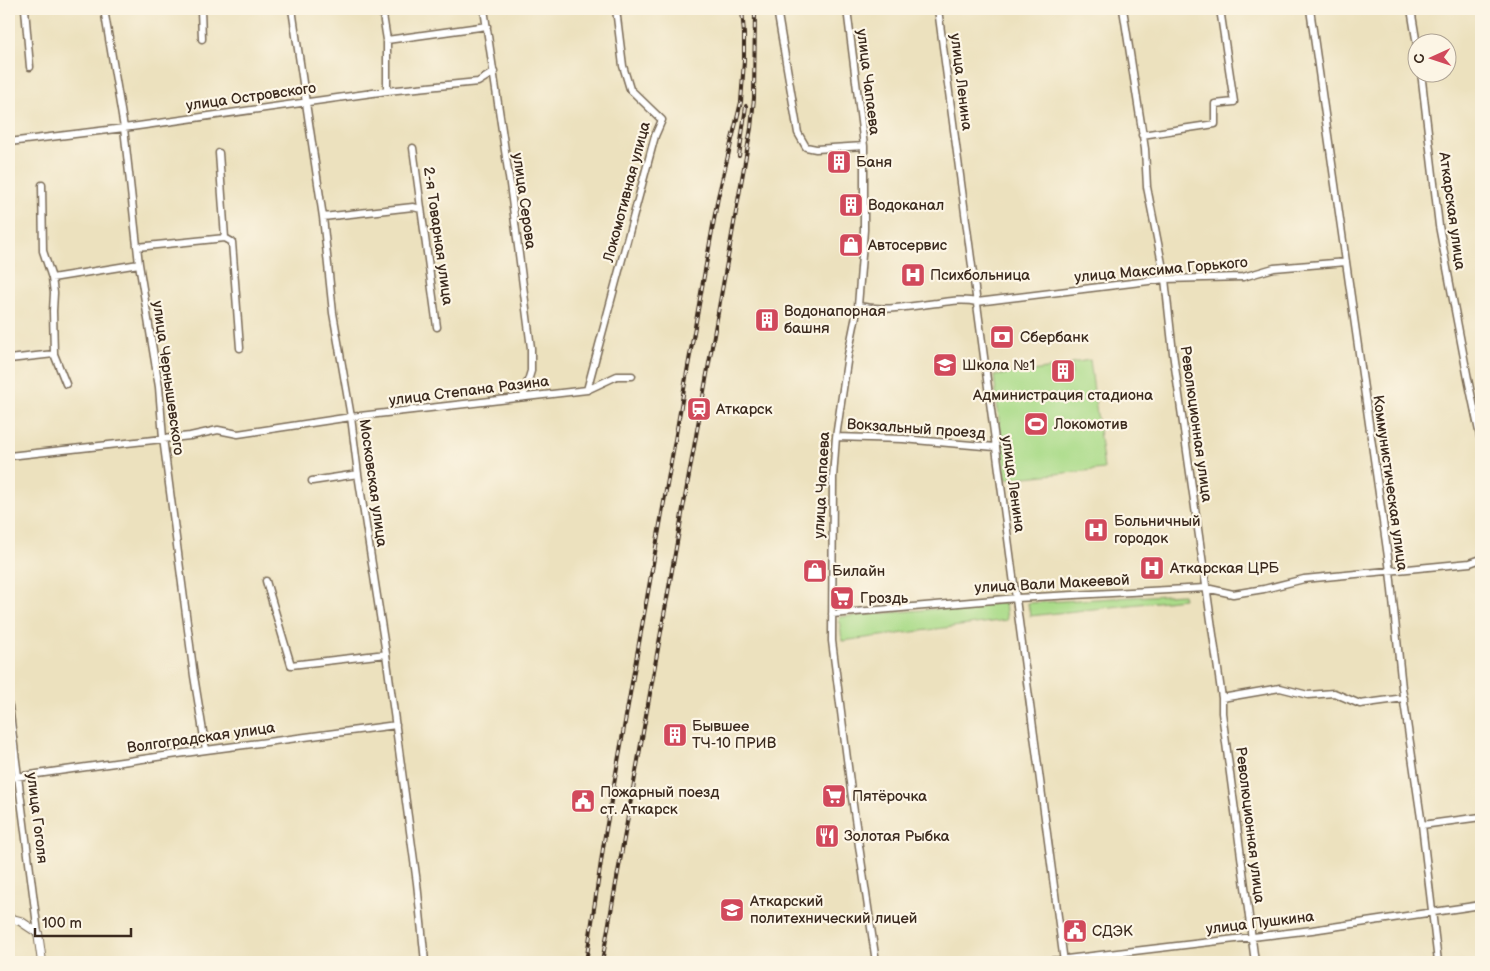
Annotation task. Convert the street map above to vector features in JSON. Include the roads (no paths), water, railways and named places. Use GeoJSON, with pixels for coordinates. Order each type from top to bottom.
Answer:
{"type":"FeatureCollection","features":[{"type":"Feature","properties":{"kind":"street"},"geometry":{"type":"LineString","coordinates":[[25,9],[30,67]]}},
{"type":"Feature","properties":{"kind":"street","name":"улица Чернышевского"},"geometry":{"type":"LineString","coordinates":[[104,9],[124,128],[139,264],[159,387],[163,438],[206,750]]}},
{"type":"Feature","properties":{"kind":"street"},"geometry":{"type":"LineString","coordinates":[[201,9],[202,39]]}},
{"type":"Feature","properties":{"kind":"street","name":"Московская улица"},"geometry":{"type":"LineString","coordinates":[[292,9],[323,217],[333,313],[351,417],[386,654],[417,883],[425,962]]}},
{"type":"Feature","properties":{"kind":"street"},"geometry":{"type":"LineString","coordinates":[[382,9],[387,40],[386,91]]}},
{"type":"Feature","properties":{"kind":"street","name":"улица Серова"},"geometry":{"type":"LineString","coordinates":[[484,9],[531,348],[531,371],[523,397]]}},
{"type":"Feature","properties":{"kind":"street","name":"Локомотивная улица"},"geometry":{"type":"LineString","coordinates":[[587,390],[662,120],[630,89],[624,66],[616,9]]}},
{"type":"Feature","properties":{"kind":"street"},"geometry":{"type":"LineString","coordinates":[[777,9],[798,133],[806,147],[816,149],[864,146]]}},
{"type":"Feature","properties":{"kind":"street","name":"улица Чапаева"},"geometry":{"type":"LineString","coordinates":[[847,9],[864,146],[864,230],[858,306],[848,355],[832,478],[832,641],[852,798],[876,962]]}},
{"type":"Feature","properties":{"kind":"street","name":"улица Ленина"},"geometry":{"type":"LineString","coordinates":[[938,9],[1064,961]]}},
{"type":"Feature","properties":{"kind":"street","name":"Революционная улица"},"geometry":{"type":"LineString","coordinates":[[1123,9],[1144,149],[1147,187],[1165,279],[1172,344],[1222,698],[1222,713],[1255,962]]}},
{"type":"Feature","properties":{"kind":"street"},"geometry":{"type":"LineString","coordinates":[[1142,135],[1215,124],[1215,104],[1234,102],[1220,9]]}},
{"type":"Feature","properties":{"kind":"street","name":"Коммунистическая улица"},"geometry":{"type":"LineString","coordinates":[[1310,9],[1390,571],[1404,698],[1422,826],[1438,962]]}},
{"type":"Feature","properties":{"kind":"street"},"geometry":{"type":"LineString","coordinates":[[1411,9],[1415,32]]}},
{"type":"Feature","properties":{"kind":"street"},"geometry":{"type":"LineString","coordinates":[[387,40],[487,26]]}},
{"type":"Feature","properties":{"kind":"street","name":"улица Островского"},"geometry":{"type":"LineString","coordinates":[[9,142],[124,128],[306,101],[478,82],[494,72]]}},
{"type":"Feature","properties":{"kind":"street","name":"Аткарская улица"},"geometry":{"type":"LineString","coordinates":[[1422,82],[1439,226],[1481,441]]}},
{"type":"Feature","properties":{"kind":"street","name":"2-я Товарная улица"},"geometry":{"type":"LineString","coordinates":[[413,148],[437,327]]}},
{"type":"Feature","properties":{"kind":"street"},"geometry":{"type":"LineString","coordinates":[[219,153],[225,238]]}},
{"type":"Feature","properties":{"kind":"street"},"geometry":{"type":"LineString","coordinates":[[42,185],[43,251],[52,278],[54,293],[52,311],[54,354],[66,384]]}},
{"type":"Feature","properties":{"kind":"street"},"geometry":{"type":"LineString","coordinates":[[323,217],[413,207],[421,209]]}},
{"type":"Feature","properties":{"kind":"street"},"geometry":{"type":"LineString","coordinates":[[137,247],[225,238],[232,242],[240,348]]}},
{"type":"Feature","properties":{"kind":"street","name":"улица Максима Горького"},"geometry":{"type":"LineString","coordinates":[[858,306],[870,309],[900,308],[965,300],[977,302],[1165,279],[1243,277],[1274,268],[1346,262]]}},
{"type":"Feature","properties":{"kind":"street"},"geometry":{"type":"LineString","coordinates":[[52,278],[139,264]]}},
{"type":"Feature","properties":{"kind":"street"},"geometry":{"type":"LineString","coordinates":[[9,359],[54,354]]}},
{"type":"Feature","properties":{"kind":"street","name":"улица Степана Разина"},"geometry":{"type":"LineString","coordinates":[[9,456],[190,436],[218,430],[238,434],[351,417],[587,390],[617,376],[632,376]]}},
{"type":"Feature","properties":{"kind":"street","name":"Вокзальный проезд"},"geometry":{"type":"LineString","coordinates":[[836,437],[903,439],[995,447]]}},
{"type":"Feature","properties":{"kind":"street"},"geometry":{"type":"LineString","coordinates":[[312,482],[358,474]]}},
{"type":"Feature","properties":{"kind":"street","name":"улица Вали Макеевой"},"geometry":{"type":"LineString","coordinates":[[832,614],[1017,598],[1206,588],[1233,594],[1264,589],[1304,579],[1470,563],[1481,558]]}},
{"type":"Feature","properties":{"kind":"street"},"geometry":{"type":"LineString","coordinates":[[266,580],[291,665],[386,654]]}},
{"type":"Feature","properties":{"kind":"street"},"geometry":{"type":"LineString","coordinates":[[1222,698],[1280,688],[1308,695],[1334,693],[1360,704],[1404,698]]}},
{"type":"Feature","properties":{"kind":"street","name":"улица Гоголя"},"geometry":{"type":"LineString","coordinates":[[9,706],[42,962]]}},
{"type":"Feature","properties":{"kind":"street","name":"Волгоградская улица"},"geometry":{"type":"LineString","coordinates":[[9,778],[206,750],[396,726]]}},
{"type":"Feature","properties":{"kind":"street"},"geometry":{"type":"LineString","coordinates":[[1422,826],[1481,818]]}},
{"type":"Feature","properties":{"kind":"street","name":"улица Пушкина"},"geometry":{"type":"LineString","coordinates":[[1041,962],[1064,961],[1252,937],[1481,905]]}},
{"type":"Feature","properties":{"kind":"street"},"geometry":{"type":"LineString","coordinates":[[9,918],[20,921],[38,933]]}},
{"type":"Feature","properties":{"kind":"railway"},"geometry":{"type":"LineString","coordinates":[[586,962],[605,835],[718,197],[741,102],[744,61],[742,9]]}},
{"type":"Feature","properties":{"kind":"railway"},"geometry":{"type":"LineString","coordinates":[[602,962],[751,128],[754,98],[755,9]]}},
{"type":"Feature","properties":{"kind":"railway"},"geometry":{"type":"LineString","coordinates":[[739,156],[746,106]]}},
{"type":"Feature","properties":{"kind":"place","name":"Баня"},"geometry":{"type":"Point","coordinates":[839,162]}},
{"type":"Feature","properties":{"kind":"place","name":"Водоканал"},"geometry":{"type":"Point","coordinates":[851,205]}},
{"type":"Feature","properties":{"kind":"place","name":"Автосервис"},"geometry":{"type":"Point","coordinates":[851,245]}},
{"type":"Feature","properties":{"kind":"place","name":"Психбольница"},"geometry":{"type":"Point","coordinates":[913,275]}},
{"type":"Feature","properties":{"kind":"place","name":"Водонапорная башня"},"geometry":{"type":"Point","coordinates":[767,320]}},
{"type":"Feature","properties":{"kind":"place","name":"Сбербанк"},"geometry":{"type":"Point","coordinates":[1002,337]}},
{"type":"Feature","properties":{"kind":"place","name":"Школа №1"},"geometry":{"type":"Point","coordinates":[945,365]}},
{"type":"Feature","properties":{"kind":"place","name":"Администрация стадиона"},"geometry":{"type":"Point","coordinates":[1063,371]}},
{"type":"Feature","properties":{"kind":"place","name":"Аткарск"},"geometry":{"type":"Point","coordinates":[699,409]}},
{"type":"Feature","properties":{"kind":"place","name":"Локомотив"},"geometry":{"type":"Point","coordinates":[1036,424]}},
{"type":"Feature","properties":{"kind":"place","name":"Больничный городок"},"geometry":{"type":"Point","coordinates":[1096,530]}},
{"type":"Feature","properties":{"kind":"place","name":"Аткарская ЦРБ"},"geometry":{"type":"Point","coordinates":[1152,568]}},
{"type":"Feature","properties":{"kind":"place","name":"Билайн"},"geometry":{"type":"Point","coordinates":[815,571]}},
{"type":"Feature","properties":{"kind":"place","name":"Гроздь"},"geometry":{"type":"Point","coordinates":[842,598]}},
{"type":"Feature","properties":{"kind":"place","name":"Бывшее ТЧ-10 ПРИВ"},"geometry":{"type":"Point","coordinates":[675,735]}},
{"type":"Feature","properties":{"kind":"place","name":"Пятёрочка"},"geometry":{"type":"Point","coordinates":[834,796]}},
{"type":"Feature","properties":{"kind":"place","name":"Пожарный поезд ст. Аткарск"},"geometry":{"type":"Point","coordinates":[583,801]}},
{"type":"Feature","properties":{"kind":"place","name":"Золотая Рыбка"},"geometry":{"type":"Point","coordinates":[827,836]}},
{"type":"Feature","properties":{"kind":"place","name":"Аткарский политехнический лицей"},"geometry":{"type":"Point","coordinates":[732,910]}},
{"type":"Feature","properties":{"kind":"place","name":"СДЭК"},"geometry":{"type":"Point","coordinates":[1075,931]}}]}
